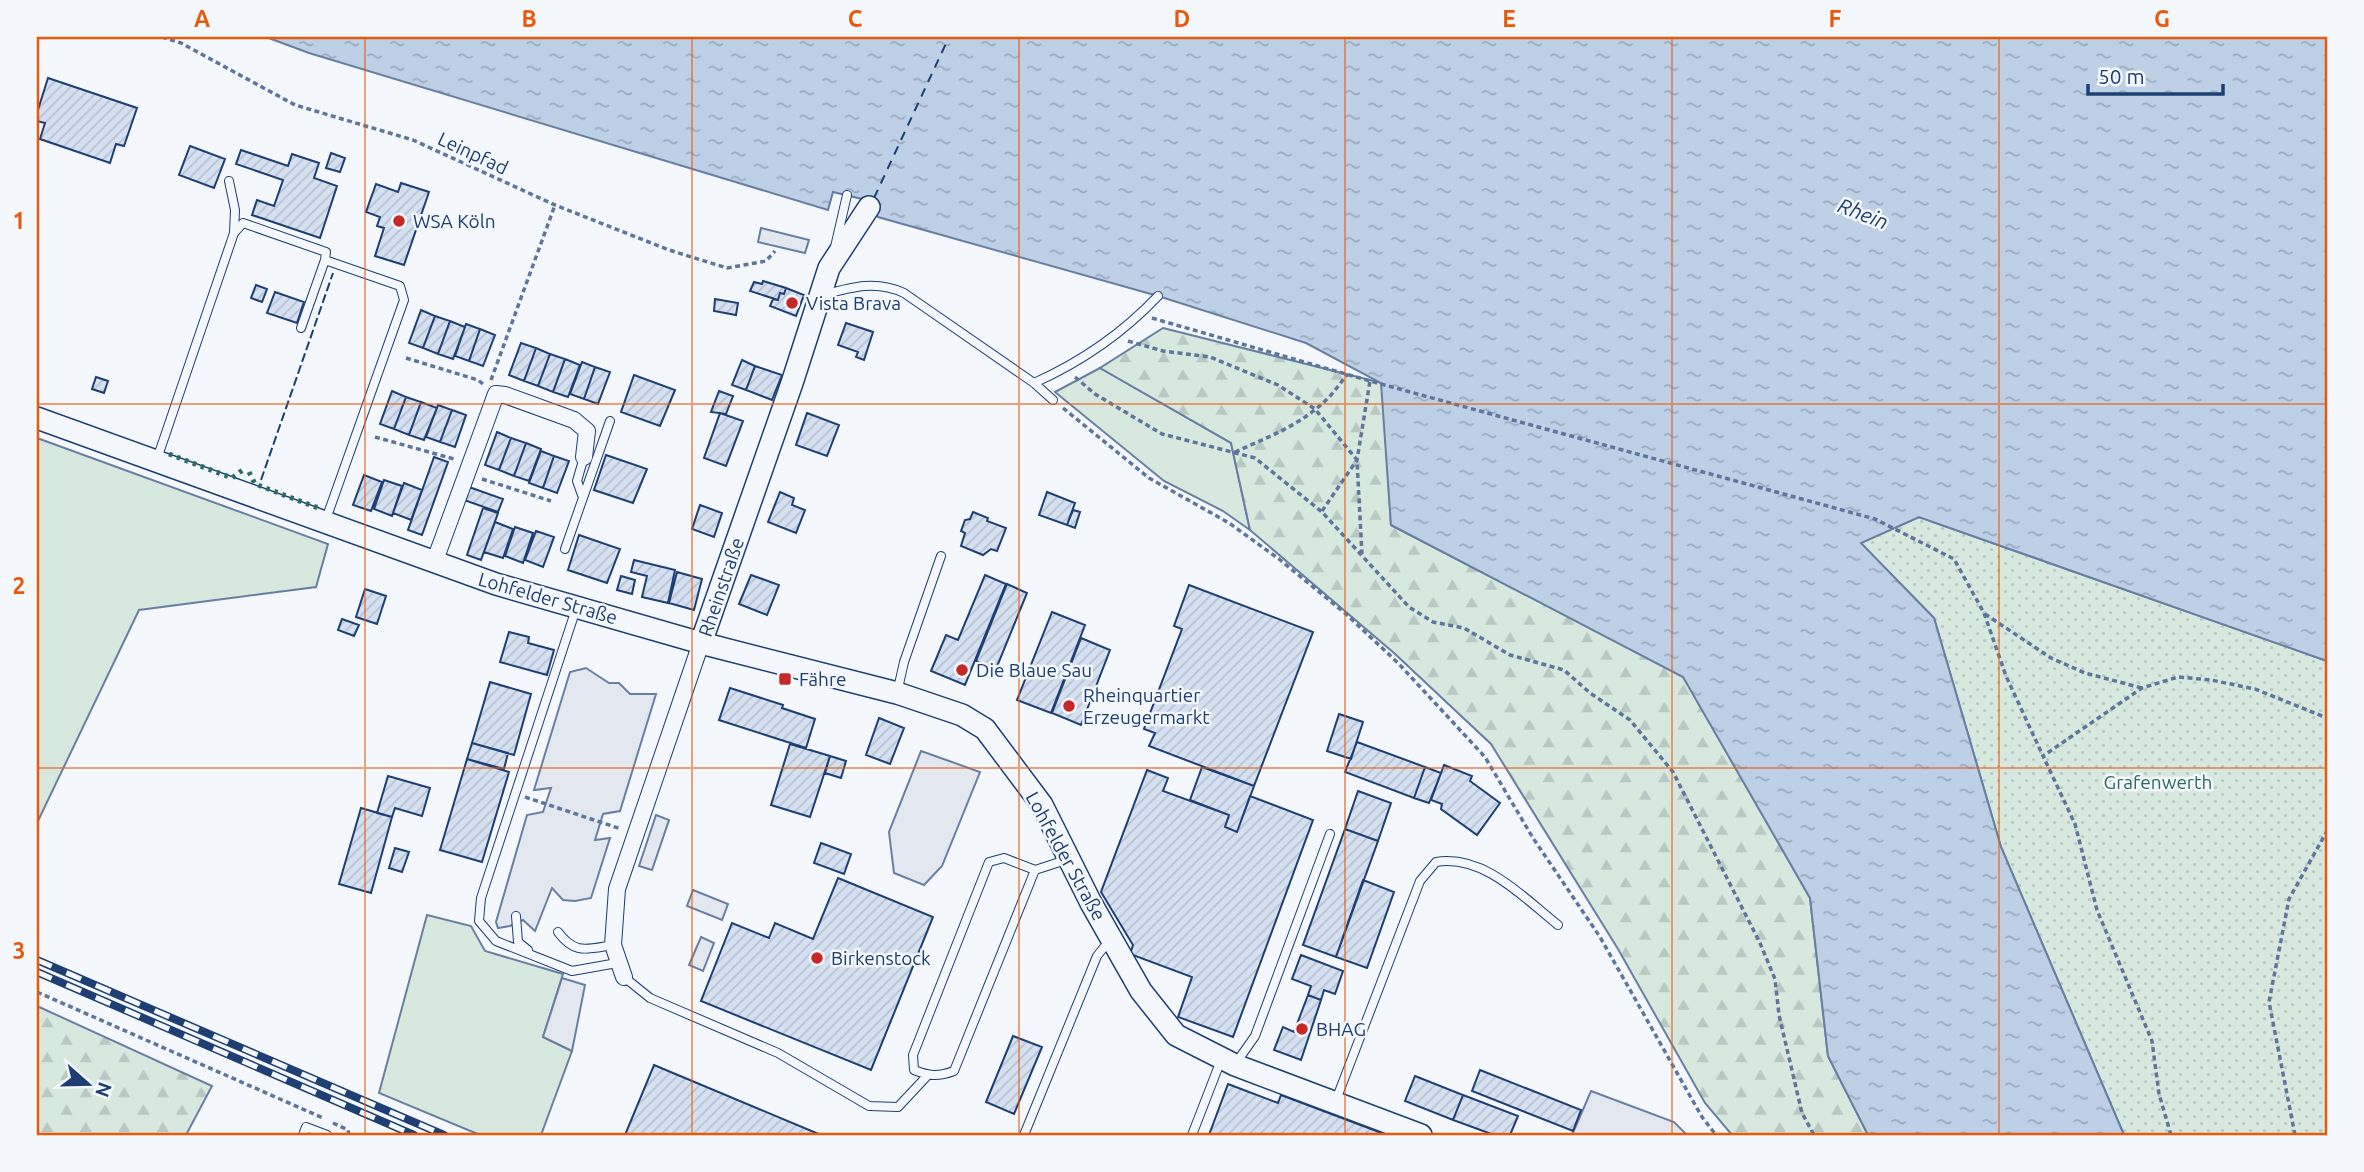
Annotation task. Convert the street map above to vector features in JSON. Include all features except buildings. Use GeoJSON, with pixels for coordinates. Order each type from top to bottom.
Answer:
{"type":"FeatureCollection","features":[{"type":"Feature","properties":{"kind":"street","name":"Rheinstraße"},"geometry":{"type":"LineString","coordinates":[[621,970],[612,945],[617,889],[829,268],[869,207]]}},
{"type":"Feature","properties":{"kind":"street"},"geometry":{"type":"LineString","coordinates":[[434,563],[496,394],[574,420],[587,431],[584,457]]}},
{"type":"Feature","properties":{"kind":"street","name":"Lohfelder Straße"},"geometry":{"type":"LineString","coordinates":[[37,418],[496,584],[701,643],[897,692],[962,715],[985,729],[1042,805],[1141,991],[1176,1035],[1228,1062],[1421,1135]]}},
{"type":"Feature","properties":{"kind":"lane"},"geometry":{"type":"LineString","coordinates":[[156,462],[234,233],[235,210],[229,181]]}},
{"type":"Feature","properties":{"kind":"lane"},"geometry":{"type":"LineString","coordinates":[[829,268],[847,195]]}},
{"type":"Feature","properties":{"kind":"lane"},"geometry":{"type":"LineString","coordinates":[[234,233],[243,223],[326,252],[301,328]]}},
{"type":"Feature","properties":{"kind":"lane"},"geometry":{"type":"LineString","coordinates":[[325,260],[400,286],[404,300],[325,523]]}},
{"type":"Feature","properties":{"kind":"lane"},"geometry":{"type":"LineString","coordinates":[[820,296],[862,285],[893,288],[1034,383],[1053,400]]}},
{"type":"Feature","properties":{"kind":"lane"},"geometry":{"type":"LineString","coordinates":[[1034,383],[1066,369],[1140,315],[1158,296]]}},
{"type":"Feature","properties":{"kind":"lane"},"geometry":{"type":"LineString","coordinates":[[565,549],[610,421]]}},
{"type":"Feature","properties":{"kind":"lane"},"geometry":{"type":"LineString","coordinates":[[582,495],[577,481],[584,457]]}},
{"type":"Feature","properties":{"kind":"lane"},"geometry":{"type":"LineString","coordinates":[[897,692],[904,662],[942,555]]}},
{"type":"Feature","properties":{"kind":"lane"},"geometry":{"type":"LineString","coordinates":[[576,607],[513,793],[481,898],[479,921],[496,941],[572,971],[621,970],[650,998],[778,1053],[869,1106],[898,1107],[927,1076]]}},
{"type":"Feature","properties":{"kind":"lane"},"geometry":{"type":"LineString","coordinates":[[1192,1135],[1228,1062],[1255,1036],[1330,834]]}},
{"type":"Feature","properties":{"kind":"lane"},"geometry":{"type":"LineString","coordinates":[[1035,870],[954,1071],[941,1076],[927,1076],[914,1070],[914,1055],[989,862],[1004,858],[1035,870],[1069,859]]}},
{"type":"Feature","properties":{"kind":"lane"},"geometry":{"type":"LineString","coordinates":[[1335,1103],[1420,881],[1436,862],[1452,859],[1494,874],[1559,925]]}},
{"type":"Feature","properties":{"kind":"lane"},"geometry":{"type":"LineString","coordinates":[[516,916],[518,942],[546,962]]}},
{"type":"Feature","properties":{"kind":"lane"},"geometry":{"type":"LineString","coordinates":[[558,932],[566,944],[578,950],[612,945]]}},
{"type":"Feature","properties":{"kind":"lane"},"geometry":{"type":"LineString","coordinates":[[1024,1135],[1097,956],[1111,939]]}},
{"type":"Feature","properties":{"kind":"lane"},"geometry":{"type":"LineString","coordinates":[[303,1135],[306,1127],[327,1135]]}},
{"type":"Feature","properties":{"kind":"path","name":"Leinpfad"},"geometry":{"type":"LineString","coordinates":[[162,37],[181,43],[295,105],[413,140],[555,205],[669,250],[727,268],[766,261],[775,251]]}},
{"type":"Feature","properties":{"kind":"path"},"geometry":{"type":"LineString","coordinates":[[496,394],[490,379],[555,205]]}},
{"type":"Feature","properties":{"kind":"path"},"geometry":{"type":"LineString","coordinates":[[1140,315],[1347,375],[1875,519],[1954,559],[1984,613],[2006,676],[2075,824],[2097,910],[2152,1041],[2158,1094],[2171,1135]]}},
{"type":"Feature","properties":{"kind":"path"},"geometry":{"type":"LineString","coordinates":[[1112,336],[1163,351],[1210,357],[1278,386],[1315,409],[1357,460]]}},
{"type":"Feature","properties":{"kind":"path"},"geometry":{"type":"LineString","coordinates":[[405,358],[478,380],[496,394]]}},
{"type":"Feature","properties":{"kind":"path"},"geometry":{"type":"LineString","coordinates":[[1066,369],[1094,394],[1162,434],[1255,458],[1322,512],[1409,607],[1433,622],[1464,628],[1510,654],[1564,670],[1590,693],[1630,720],[1672,772],[1760,943],[1775,979],[1779,1015],[1802,1113],[1814,1135]]}},
{"type":"Feature","properties":{"kind":"path"},"geometry":{"type":"LineString","coordinates":[[1233,452],[1282,431],[1315,409],[1347,375]]}},
{"type":"Feature","properties":{"kind":"path"},"geometry":{"type":"LineString","coordinates":[[1362,555],[1357,460],[1370,381]]}},
{"type":"Feature","properties":{"kind":"path"},"geometry":{"type":"LineString","coordinates":[[1053,400],[1149,478],[1229,523],[1317,591],[1398,663],[1485,757],[1533,838],[1600,937],[1702,1117],[1716,1135]]}},
{"type":"Feature","properties":{"kind":"path"},"geometry":{"type":"LineString","coordinates":[[375,437],[551,501]]}},
{"type":"Feature","properties":{"kind":"path"},"geometry":{"type":"LineString","coordinates":[[1322,512],[1357,460]]}},
{"type":"Feature","properties":{"kind":"path"},"geometry":{"type":"LineString","coordinates":[[1984,613],[2051,658],[2085,673],[2142,688]]}},
{"type":"Feature","properties":{"kind":"path"},"geometry":{"type":"LineString","coordinates":[[2043,756],[2142,688],[2178,677],[2211,680],[2255,690],[2327,718]]}},
{"type":"Feature","properties":{"kind":"path"},"geometry":{"type":"LineString","coordinates":[[513,793],[636,834]]}},
{"type":"Feature","properties":{"kind":"path"},"geometry":{"type":"LineString","coordinates":[[2295,1135],[2269,1002],[2289,899],[2327,831]]}},
{"type":"Feature","properties":{"kind":"path"},"geometry":{"type":"LineString","coordinates":[[37,992],[285,1101],[348,1130],[349,1135]]}},
{"type":"Feature","properties":{"kind":"green space"},"geometry":{"type":"Polygon","coordinates":[[[1163,328],[1382,383],[1391,525],[1683,676],[1810,898],[1828,1056],[1868,1135],[1732,1135],[1705,1103],[1618,949],[1491,744],[1394,653],[1250,530],[1231,443],[1100,368],[1163,328]]]}},
{"type":"Feature","properties":{"kind":"green space"},"geometry":{"type":"Polygon","coordinates":[[[1100,368],[1231,443],[1250,530],[1223,511],[1164,481],[1055,392],[1100,368]]]}},
{"type":"Feature","properties":{"kind":"green space"},"geometry":{"type":"Polygon","coordinates":[[[37,438],[328,544],[316,587],[139,610],[37,823],[37,438]]]}},
{"type":"Feature","properties":{"kind":"green space","name":"Grafenwerth"},"geometry":{"type":"Polygon","coordinates":[[[1919,517],[2327,661],[2327,1135],[2124,1135],[2001,847],[1934,618],[1860,543],[1919,517]]]}},
{"type":"Feature","properties":{"kind":"green space"},"geometry":{"type":"Polygon","coordinates":[[[427,915],[471,926],[485,951],[563,974],[543,1037],[572,1051],[541,1135],[480,1135],[379,1093],[427,915]]]}},
{"type":"Feature","properties":{"kind":"green space"},"geometry":{"type":"Polygon","coordinates":[[[37,1006],[212,1086],[186,1135],[37,1135],[37,1006]]]}},
{"type":"Feature","properties":{"kind":"shaded area"},"geometry":{"type":"Polygon","coordinates":[[[761,228],[809,240],[805,253],[758,242],[761,228]]]}},
{"type":"Feature","properties":{"kind":"shaded area"},"geometry":{"type":"Polygon","coordinates":[[[586,668],[609,683],[619,683],[630,694],[656,694],[620,811],[603,814],[595,840],[610,838],[591,898],[563,900],[552,888],[535,931],[523,920],[498,928],[496,922],[527,815],[543,812],[551,788],[534,790],[570,672],[586,668]]]}},
{"type":"Feature","properties":{"kind":"shaded area"},"geometry":{"type":"Polygon","coordinates":[[[921,751],[980,772],[942,866],[924,885],[894,873],[889,832],[921,751]]]}},
{"type":"Feature","properties":{"kind":"shaded area"},"geometry":{"type":"Polygon","coordinates":[[[656,815],[669,820],[652,870],[639,866],[656,815]]]}},
{"type":"Feature","properties":{"kind":"shaded area"},"geometry":{"type":"Polygon","coordinates":[[[693,890],[728,904],[722,920],[687,906],[693,890]]]}},
{"type":"Feature","properties":{"kind":"shaded area"},"geometry":{"type":"Polygon","coordinates":[[[701,937],[714,943],[703,971],[689,965],[701,937]]]}},
{"type":"Feature","properties":{"kind":"shaded area"},"geometry":{"type":"Polygon","coordinates":[[[562,978],[585,985],[572,1051],[543,1037],[562,978]]]}},
{"type":"Feature","properties":{"kind":"shaded area"},"geometry":{"type":"Polygon","coordinates":[[[1591,1091],[1674,1122],[1687,1135],[1572,1135],[1591,1091]]]}},
{"type":"Feature","properties":{"kind":"water","name":"Rhein"},"geometry":{"type":"Polygon","coordinates":[[[266,37],[2327,37],[2327,661],[1919,517],[1861,543],[1934,618],[2001,847],[2124,1135],[1868,1135],[1828,1056],[1810,898],[1683,677],[1391,525],[1381,383],[1306,343],[1158,296],[878,217],[862,199],[833,192],[828,210],[309,53],[266,37]]]}},
{"type":"Feature","properties":{"kind":"ferry route"},"geometry":{"type":"LineString","coordinates":[[874,198],[949,37]]}},
{"type":"Feature","properties":{"kind":"railway"},"geometry":{"type":"LineString","coordinates":[[37,960],[444,1135]]}},
{"type":"Feature","properties":{"kind":"railway"},"geometry":{"type":"LineString","coordinates":[[37,972],[414,1135]]}},
{"type":"Feature","properties":{"kind":"hedge"},"geometry":{"type":"LineString","coordinates":[[169,454],[232,478],[244,469]]}},
{"type":"Feature","properties":{"kind":"hedge"},"geometry":{"type":"LineString","coordinates":[[249,472],[255,484],[321,509]]}},
{"type":"Feature","properties":{"kind":"fence"},"geometry":{"type":"LineString","coordinates":[[261,480],[333,273]]}},
{"type":"Feature","properties":{"kind":"place","name":"WSA Köln"},"geometry":{"type":"Point","coordinates":[399,221]}},
{"type":"Feature","properties":{"kind":"place","name":"Vista Brava"},"geometry":{"type":"Point","coordinates":[792,303]}},
{"type":"Feature","properties":{"kind":"place","name":"Die Blaue Sau"},"geometry":{"type":"Point","coordinates":[962,670]}},
{"type":"Feature","properties":{"kind":"place","name":"Fähre"},"geometry":{"type":"Point","coordinates":[785,679]}},
{"type":"Feature","properties":{"kind":"place","name":"Rheinquartier Erzeugermarkt"},"geometry":{"type":"Point","coordinates":[1069,706]}},
{"type":"Feature","properties":{"kind":"place","name":"Birkenstock"},"geometry":{"type":"Point","coordinates":[817,958]}},
{"type":"Feature","properties":{"kind":"place","name":"BHAG"},"geometry":{"type":"Point","coordinates":[1302,1029]}}]}
